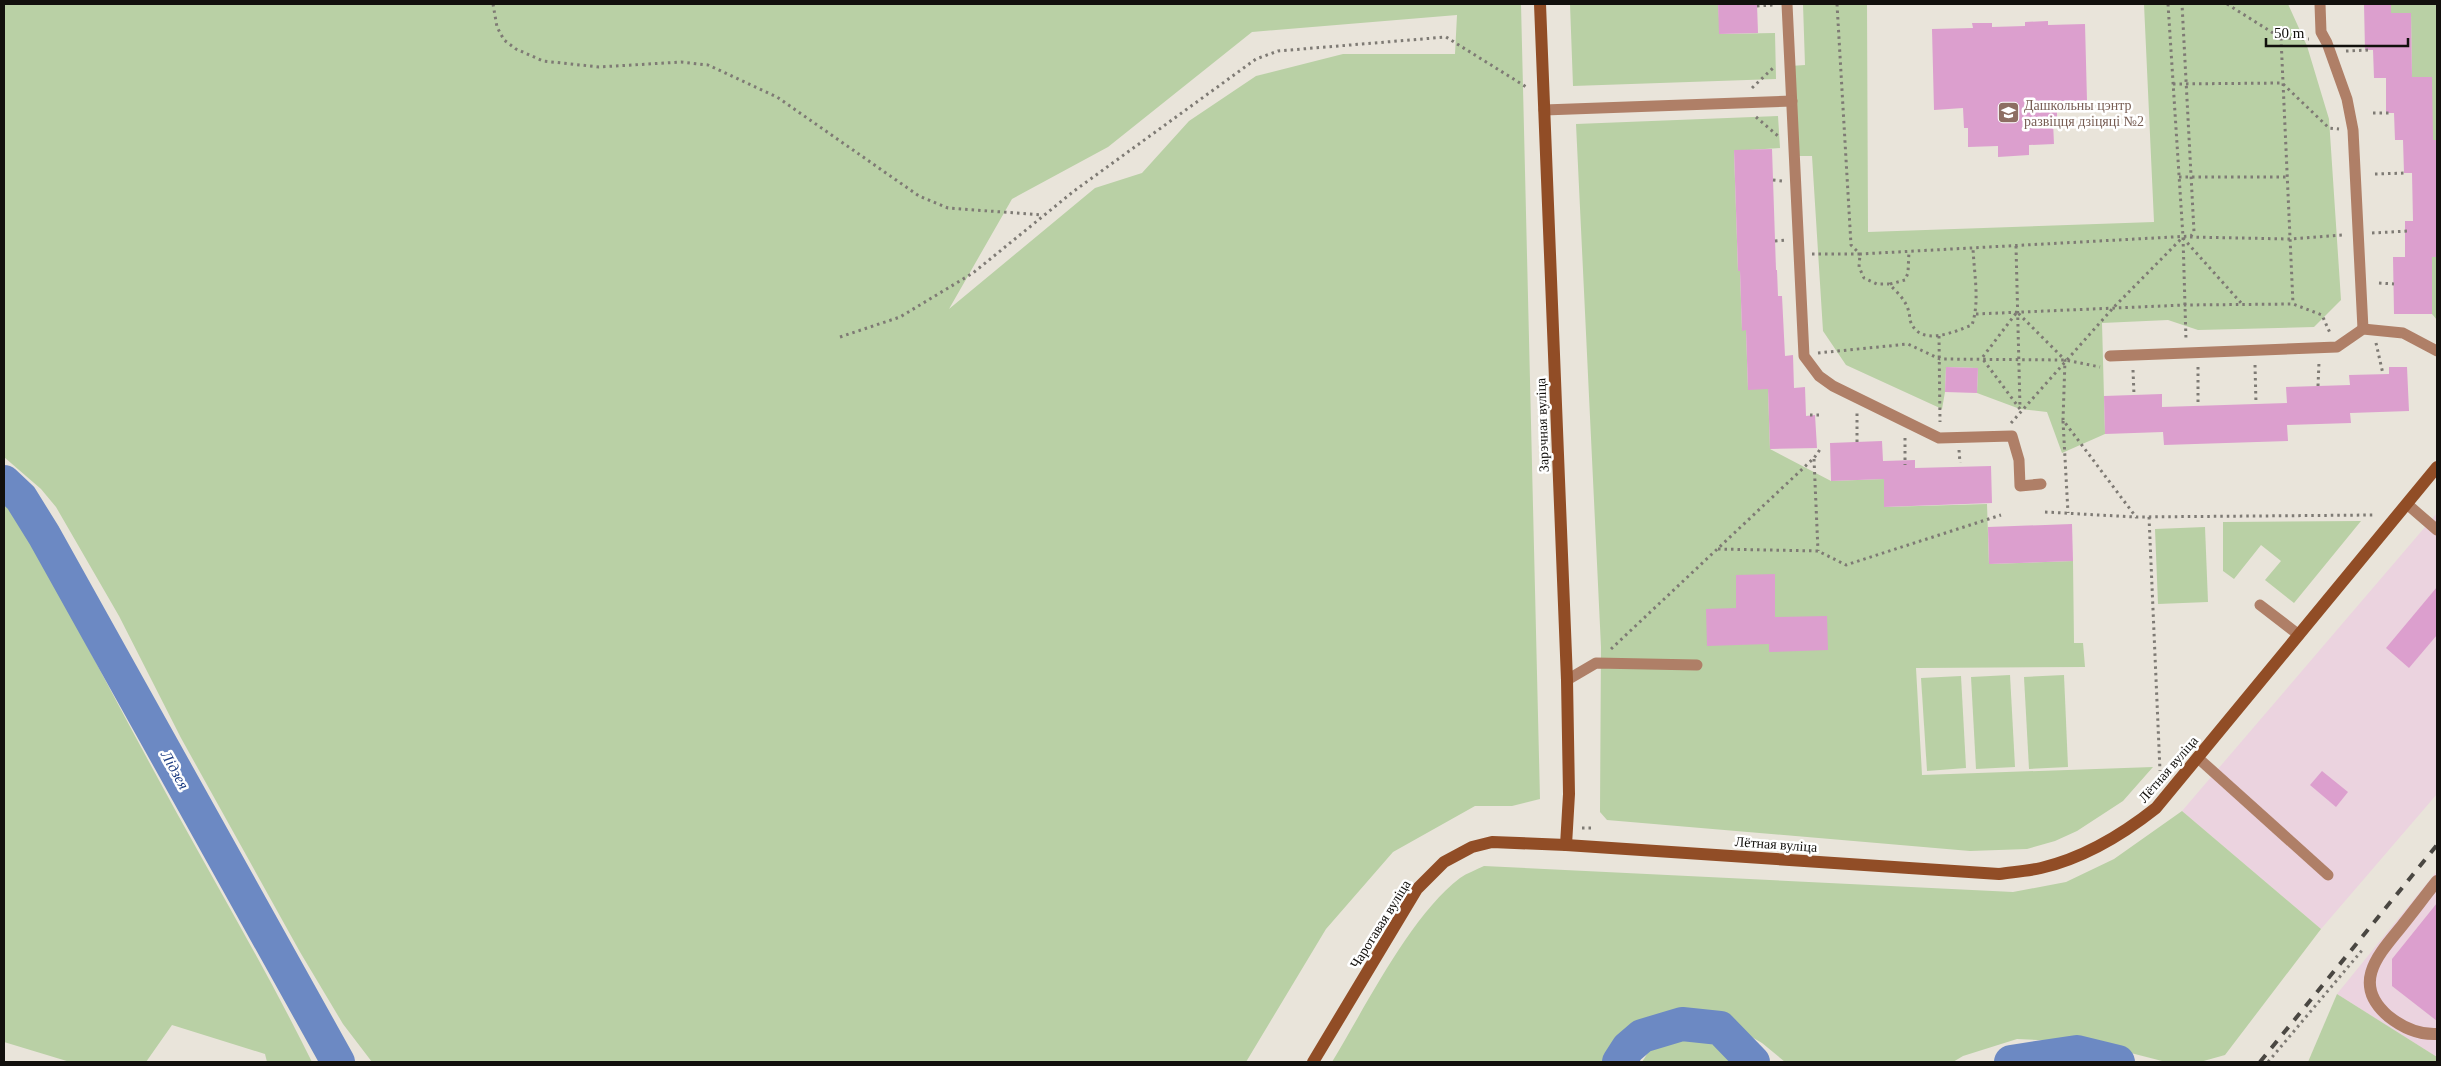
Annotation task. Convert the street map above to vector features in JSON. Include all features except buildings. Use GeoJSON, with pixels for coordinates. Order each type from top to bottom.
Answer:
{"type":"FeatureCollection","features":[{"type":"Feature","properties":{"kind":"street","name":"Зарэчная вуліца"},"geometry":{"type":"LineString","coordinates":[[1540,4],[1567,680],[1569,794],[1566,845]]}},
{"type":"Feature","properties":{"kind":"street","name":"Лётная вуліца"},"geometry":{"type":"LineString","coordinates":[[1566,845],[1999,874],[2041,868],[2071,859],[2119,835],[2156,808],[2437,467]]}},
{"type":"Feature","properties":{"kind":"street","name":"Чаротавая вуліца"},"geometry":{"type":"LineString","coordinates":[[1313,1062],[1418,889],[1444,862],[1472,847],[1492,842],[1566,845]]}},
{"type":"Feature","properties":{"kind":"street"},"geometry":{"type":"LineString","coordinates":[[2437,881],[2376,958],[2371,974],[2370,990],[2378,1007],[2413,1032],[2437,1034]]}},
{"type":"Feature","properties":{"kind":"lane"},"geometry":{"type":"LineString","coordinates":[[1782,4],[1792,101],[1804,354],[1819,376],[1833,386],[1939,438],[2012,436],[2019,460],[2020,486],[2041,484]]}},
{"type":"Feature","properties":{"kind":"lane"},"geometry":{"type":"LineString","coordinates":[[2320,4],[2320,32],[2326,40],[2347,98],[2353,130],[2363,329]]}},
{"type":"Feature","properties":{"kind":"lane"},"geometry":{"type":"LineString","coordinates":[[1544,103],[1792,101]]}},
{"type":"Feature","properties":{"kind":"lane"},"geometry":{"type":"LineString","coordinates":[[2110,356],[2337,347],[2363,329],[2404,333],[2437,351]]}},
{"type":"Feature","properties":{"kind":"lane"},"geometry":{"type":"LineString","coordinates":[[2407,504],[2437,530]]}},
{"type":"Feature","properties":{"kind":"lane"},"geometry":{"type":"LineString","coordinates":[[2260,605],[2299,635]]}},
{"type":"Feature","properties":{"kind":"lane"},"geometry":{"type":"LineString","coordinates":[[1567,680],[1596,663],[1697,665]]}},
{"type":"Feature","properties":{"kind":"lane"},"geometry":{"type":"LineString","coordinates":[[2198,758],[2328,875]]}},
{"type":"Feature","properties":{"kind":"path"},"geometry":{"type":"LineString","coordinates":[[494,4],[497,28],[504,40],[516,49],[543,60],[599,67],[681,62],[708,65],[777,97],[918,196],[948,208],[1043,215]]}},
{"type":"Feature","properties":{"kind":"path"},"geometry":{"type":"LineString","coordinates":[[1756,6],[1782,4]]}},
{"type":"Feature","properties":{"kind":"path"},"geometry":{"type":"LineString","coordinates":[[1837,4],[1851,245],[1860,254],[1859,267],[1864,278],[1877,284],[1890,284],[1905,280],[1908,273],[1909,251]]}},
{"type":"Feature","properties":{"kind":"path"},"geometry":{"type":"LineString","coordinates":[[2168,4],[2183,237],[2186,353]]}},
{"type":"Feature","properties":{"kind":"path"},"geometry":{"type":"LineString","coordinates":[[1800,254],[1860,254],[2191,236],[2194,232],[2182,4]]}},
{"type":"Feature","properties":{"kind":"path"},"geometry":{"type":"LineString","coordinates":[[2227,4],[2281,38],[2326,40]]}},
{"type":"Feature","properties":{"kind":"path"},"geometry":{"type":"LineString","coordinates":[[840,337],[900,317],[965,278],[1043,215],[1256,59],[1278,51],[1446,37],[1544,103]]}},
{"type":"Feature","properties":{"kind":"path"},"geometry":{"type":"LineString","coordinates":[[2281,38],[2293,304]]}},
{"type":"Feature","properties":{"kind":"path"},"geometry":{"type":"LineString","coordinates":[[2346,51],[2370,50]]}},
{"type":"Feature","properties":{"kind":"path"},"geometry":{"type":"LineString","coordinates":[[1749,91],[1779,63]]}},
{"type":"Feature","properties":{"kind":"path"},"geometry":{"type":"LineString","coordinates":[[2173,84],[2282,82],[2329,128],[2353,130]]}},
{"type":"Feature","properties":{"kind":"path"},"geometry":{"type":"LineString","coordinates":[[1750,112],[1782,139]]}},
{"type":"Feature","properties":{"kind":"path"},"geometry":{"type":"LineString","coordinates":[[2374,113],[2390,113]]}},
{"type":"Feature","properties":{"kind":"path"},"geometry":{"type":"LineString","coordinates":[[2375,174],[2407,173]]}},
{"type":"Feature","properties":{"kind":"path"},"geometry":{"type":"LineString","coordinates":[[2179,177],[2286,177]]}},
{"type":"Feature","properties":{"kind":"path"},"geometry":{"type":"LineString","coordinates":[[2020,409],[2113,308],[2183,237],[2289,239],[2409,231]]}},
{"type":"Feature","properties":{"kind":"path"},"geometry":{"type":"LineString","coordinates":[[2183,237],[2242,304]]}},
{"type":"Feature","properties":{"kind":"path"},"geometry":{"type":"LineString","coordinates":[[2016,246],[2020,409]]}},
{"type":"Feature","properties":{"kind":"path"},"geometry":{"type":"LineString","coordinates":[[1890,284],[1904,301],[1909,311],[1910,321],[1919,332],[1929,337],[1939,336],[1972,325],[1976,314],[1973,248]]}},
{"type":"Feature","properties":{"kind":"path"},"geometry":{"type":"LineString","coordinates":[[2379,283],[2394,284]]}},
{"type":"Feature","properties":{"kind":"path"},"geometry":{"type":"LineString","coordinates":[[1976,314],[2185,305],[2293,304],[2322,315],[2337,347]]}},
{"type":"Feature","properties":{"kind":"path"},"geometry":{"type":"LineString","coordinates":[[1982,358],[2017,312]]}},
{"type":"Feature","properties":{"kind":"path"},"geometry":{"type":"LineString","coordinates":[[2017,312],[2065,360],[2063,420],[2068,514]]}},
{"type":"Feature","properties":{"kind":"path"},"geometry":{"type":"LineString","coordinates":[[1939,336],[1942,409],[1939,438]]}},
{"type":"Feature","properties":{"kind":"path"},"geometry":{"type":"LineString","coordinates":[[2376,343],[2383,374]]}},
{"type":"Feature","properties":{"kind":"path"},"geometry":{"type":"LineString","coordinates":[[1804,354],[1908,344],[1940,359],[2018,358],[2065,360],[2103,368]]}},
{"type":"Feature","properties":{"kind":"path"},"geometry":{"type":"LineString","coordinates":[[1982,358],[2020,409]]}},
{"type":"Feature","properties":{"kind":"path"},"geometry":{"type":"LineString","coordinates":[[2318,386],[2319,361]]}},
{"type":"Feature","properties":{"kind":"path"},"geometry":{"type":"LineString","coordinates":[[2255,364],[2256,404]]}},
{"type":"Feature","properties":{"kind":"path"},"geometry":{"type":"LineString","coordinates":[[2198,366],[2198,406]]}},
{"type":"Feature","properties":{"kind":"path"},"geometry":{"type":"LineString","coordinates":[[2133,367],[2134,395]]}},
{"type":"Feature","properties":{"kind":"path"},"geometry":{"type":"LineString","coordinates":[[1857,407],[1857,442]]}},
{"type":"Feature","properties":{"kind":"path"},"geometry":{"type":"LineString","coordinates":[[1810,415],[1820,415]]}},
{"type":"Feature","properties":{"kind":"path"},"geometry":{"type":"LineString","coordinates":[[2063,420],[2136,517]]}},
{"type":"Feature","properties":{"kind":"path"},"geometry":{"type":"LineString","coordinates":[[1905,430],[1905,465]]}},
{"type":"Feature","properties":{"kind":"path"},"geometry":{"type":"LineString","coordinates":[[1596,663],[1814,458],[1821,448]]}},
{"type":"Feature","properties":{"kind":"path"},"geometry":{"type":"LineString","coordinates":[[1814,458],[1818,552]]}},
{"type":"Feature","properties":{"kind":"path"},"geometry":{"type":"LineString","coordinates":[[2045,512],[2136,517],[2374,515]]}},
{"type":"Feature","properties":{"kind":"path"},"geometry":{"type":"LineString","coordinates":[[1717,549],[1818,552],[1846,565],[2001,514]]}},
{"type":"Feature","properties":{"kind":"path"},"geometry":{"type":"LineString","coordinates":[[2149,517],[2160,770]]}},
{"type":"Feature","properties":{"kind":"path"},"geometry":{"type":"LineString","coordinates":[[2268,1062],[2365,947],[2380,952]]}},
{"type":"Feature","properties":{"kind":"shaded area"},"geometry":{"type":"Polygon","coordinates":[[[2437,513],[2437,794],[2321,929],[2182,811],[2437,513]]]}},
{"type":"Feature","properties":{"kind":"shaded area"},"geometry":{"type":"Polygon","coordinates":[[[2437,871],[2437,1057],[2337,994],[2437,871]]]}},
{"type":"Feature","properties":{"kind":"green space"},"geometry":{"type":"Polygon","coordinates":[[[4,4],[1521,4],[1540,799],[1512,806],[1475,806],[1393,852],[1326,929],[1246,1062],[372,1062],[343,1024],[300,952],[181,738],[119,616],[56,507],[41,489],[4,457],[4,4]],[[1457,15],[1252,32],[1108,147],[1012,199],[949,309],[1095,188],[1142,173],[1189,121],[1256,76],[1343,54],[1455,54],[1457,15]]]}},
{"type":"Feature","properties":{"kind":"green space"},"geometry":{"type":"Polygon","coordinates":[[[1570,4],[1718,4],[1720,34],[1775,33],[1776,79],[1573,86],[1570,4]]]}},
{"type":"Feature","properties":{"kind":"green space"},"geometry":{"type":"Polygon","coordinates":[[[1803,4],[1867,4],[1868,232],[2154,222],[2144,4],[2288,4],[2307,46],[2329,119],[2341,300],[2314,327],[2198,330],[2168,320],[2102,323],[2105,434],[2062,453],[2047,412],[2020,409],[1977,393],[1978,368],[1946,367],[1942,409],[1846,365],[1823,331],[1812,156],[1794,156],[1790,66],[1805,65],[1803,4]]]}},
{"type":"Feature","properties":{"kind":"green space"},"geometry":{"type":"Polygon","coordinates":[[[2391,4],[2437,4],[2437,140],[2433,140],[2412,77],[2411,13],[2391,13],[2391,4]]]}},
{"type":"Feature","properties":{"kind":"green space"},"geometry":{"type":"Polygon","coordinates":[[[1778,116],[1780,148],[1734,151],[1738,271],[1740,271],[1742,330],[1746,330],[1748,389],[1768,389],[1770,449],[1831,481],[1884,479],[1885,507],[1987,504],[1989,564],[2073,561],[2074,643],[2083,643],[2085,667],[1916,668],[1922,775],[2153,767],[2123,801],[2077,831],[2055,841],[2027,849],[1970,851],[1607,820],[1600,812],[1601,647],[1576,124],[1778,116]]]}},
{"type":"Feature","properties":{"kind":"green space"},"geometry":{"type":"Polygon","coordinates":[[[2432,257],[2437,257],[2437,320],[2432,314],[2432,257]]]}},
{"type":"Feature","properties":{"kind":"green space"},"geometry":{"type":"Polygon","coordinates":[[[4,501],[14,510],[312,1062],[267,1062],[265,1054],[172,1025],[146,1062],[70,1062],[4,1042],[4,501]]]}},
{"type":"Feature","properties":{"kind":"green space"},"geometry":{"type":"Polygon","coordinates":[[[2361,521],[2294,603],[2265,580],[2281,561],[2261,545],[2234,579],[2223,571],[2223,522],[2361,521]]]}},
{"type":"Feature","properties":{"kind":"green space"},"geometry":{"type":"Polygon","coordinates":[[[2205,527],[2208,602],[2158,604],[2155,529],[2205,527]]]}},
{"type":"Feature","properties":{"kind":"green space"},"geometry":{"type":"Polygon","coordinates":[[[2010,675],[2015,767],[1976,769],[1971,677],[2010,675]]]}},
{"type":"Feature","properties":{"kind":"green space"},"geometry":{"type":"Polygon","coordinates":[[[2064,675],[2068,767],[2029,769],[2024,677],[2064,675]]]}},
{"type":"Feature","properties":{"kind":"green space"},"geometry":{"type":"Polygon","coordinates":[[[1961,676],[1966,768],[1927,771],[1921,678],[1961,676]]]}},
{"type":"Feature","properties":{"kind":"green space"},"geometry":{"type":"Polygon","coordinates":[[[2182,811],[2321,929],[2225,1055],[2200,1062],[2166,1062],[2088,1042],[2017,1039],[1963,1056],[1953,1062],[1785,1062],[1762,1043],[1724,1021],[1695,1011],[1646,1019],[1615,1044],[1603,1062],[1332,1062],[1390,964],[1424,915],[1441,895],[1460,878],[1484,866],[2013,892],[2066,882],[2114,859],[2182,811]]]}},
{"type":"Feature","properties":{"kind":"green space"},"geometry":{"type":"Polygon","coordinates":[[[2337,994],[2437,1057],[2437,1062],[2308,1062],[2337,994]]]}},
{"type":"Feature","properties":{"kind":"green space"},"geometry":{"type":"Polygon","coordinates":[[[1694,1034],[1712,1041],[1746,1062],[1642,1062],[1656,1040],[1694,1034]]]}},
{"type":"Feature","properties":{"kind":"waterway","name":"Лідзея"},"geometry":{"type":"LineString","coordinates":[[4,482],[21,498],[44,535],[338,1062]]}},
{"type":"Feature","properties":{"kind":"waterway","name":"Лідзея"},"geometry":{"type":"LineString","coordinates":[[1619,1062],[1628,1048],[1642,1036],[1682,1024],[1720,1028],[1753,1062]]}},
{"type":"Feature","properties":{"kind":"waterway","name":"Лідзея"},"geometry":{"type":"LineString","coordinates":[[2011,1062],[2077,1052],[2118,1062]]}},
{"type":"Feature","properties":{"kind":"railway"},"geometry":{"type":"LineString","coordinates":[[2260,1062],[2437,845]]}},
{"type":"Feature","properties":{"kind":"place","name":"Дашкольны цэнтр развіцця дзіцяці №2"},"geometry":{"type":"Point","coordinates":[2008,113]}}]}
